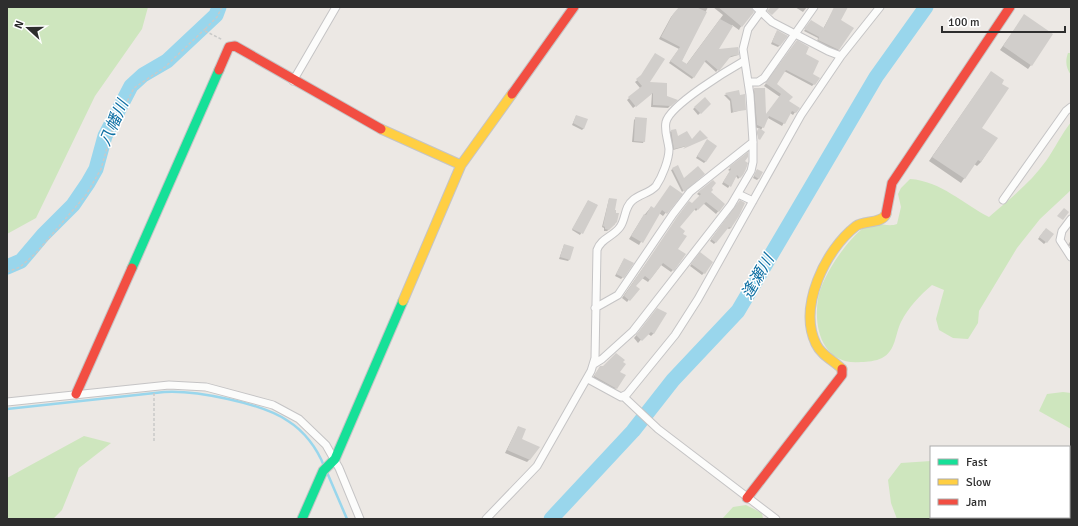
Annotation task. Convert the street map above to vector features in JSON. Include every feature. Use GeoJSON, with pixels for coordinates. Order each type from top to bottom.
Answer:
{"type":"FeatureCollection","features":[{"type":"Feature","properties":{"kind":"street"},"geometry":{"type":"LineString","coordinates":[[293,81],[336,7]]}},
{"type":"Feature","properties":{"kind":"street"},"geometry":{"type":"LineString","coordinates":[[302,519],[329,465],[461,165],[574,7]]}},
{"type":"Feature","properties":{"kind":"street"},"geometry":{"type":"LineString","coordinates":[[748,82],[758,82],[764,78],[814,7]]}},
{"type":"Feature","properties":{"kind":"street"},"geometry":{"type":"LineString","coordinates":[[626,399],[674,335],[698,299],[801,115],[841,56],[880,7]]}},
{"type":"Feature","properties":{"kind":"street"},"geometry":{"type":"LineString","coordinates":[[747,498],[842,375],[842,369],[829,360],[815,342],[810,317],[814,290],[831,255],[842,239],[858,224],[885,217],[888,210],[889,192],[899,172],[1010,7]]}},
{"type":"Feature","properties":{"kind":"street"},"geometry":{"type":"LineString","coordinates":[[594,364],[602,359],[633,331],[738,194],[751,171],[753,162],[753,142],[748,82],[743,49],[746,34],[760,8],[772,22],[841,56]]}},
{"type":"Feature","properties":{"kind":"street"},"geometry":{"type":"LineString","coordinates":[[76,394],[227,50],[231,46],[235,46],[293,81],[370,124],[406,142],[461,165]]}},
{"type":"Feature","properties":{"kind":"street"},"geometry":{"type":"LineString","coordinates":[[486,519],[537,466],[588,379],[594,364],[597,250],[602,241],[622,225],[629,204],[635,198],[653,188],[659,180],[668,157],[665,131],[669,114],[695,93],[744,61]]}},
{"type":"Feature","properties":{"kind":"street"},"geometry":{"type":"LineString","coordinates":[[1003,200],[1066,111],[1071,107]]}},
{"type":"Feature","properties":{"kind":"street"},"geometry":{"type":"LineString","coordinates":[[595,308],[618,295],[673,214],[690,192],[753,142]]}},
{"type":"Feature","properties":{"kind":"street"},"geometry":{"type":"LineString","coordinates":[[738,194],[753,201]]}},
{"type":"Feature","properties":{"kind":"street"},"geometry":{"type":"LineString","coordinates":[[1071,219],[1062,231],[1060,240],[1071,257]]}},
{"type":"Feature","properties":{"kind":"street"},"geometry":{"type":"LineString","coordinates":[[588,379],[617,396],[626,399],[651,423],[776,519]]}},
{"type":"Feature","properties":{"kind":"street"},"geometry":{"type":"LineString","coordinates":[[7,402],[169,385],[206,387],[273,404],[289,412],[313,431],[326,444],[329,465],[360,519]]}},
{"type":"Feature","properties":{"kind":"path"},"geometry":{"type":"LineString","coordinates":[[7,272],[20,267],[36,253],[86,195],[101,169],[112,131],[134,88],[165,66],[217,18],[222,7]]}},
{"type":"Feature","properties":{"kind":"path"},"geometry":{"type":"LineString","coordinates":[[206,28],[205,31],[230,44],[231,46]]}},
{"type":"Feature","properties":{"kind":"path"},"geometry":{"type":"LineString","coordinates":[[154,398],[154,441]]}},
{"type":"Feature","properties":{"kind":"green space"},"geometry":{"type":"Polygon","coordinates":[[[7,7],[148,7],[142,29],[95,96],[36,218],[7,234],[7,7]]]}},
{"type":"Feature","properties":{"kind":"green space"},"geometry":{"type":"Polygon","coordinates":[[[1068,53],[1071,53],[1071,75],[1066,64],[1068,53]]]}},
{"type":"Feature","properties":{"kind":"green space"},"geometry":{"type":"Polygon","coordinates":[[[1071,122],[1071,190],[1040,219],[1017,248],[979,311],[978,323],[968,339],[953,338],[939,330],[936,319],[944,290],[932,285],[919,297],[907,312],[899,327],[893,347],[887,355],[869,362],[848,362],[838,358],[830,352],[824,344],[817,322],[820,290],[829,270],[850,240],[865,227],[873,224],[897,224],[901,207],[898,194],[901,188],[910,179],[942,188],[989,217],[1034,176],[1071,122]]]}},
{"type":"Feature","properties":{"kind":"green space"},"geometry":{"type":"Polygon","coordinates":[[[1063,392],[1071,393],[1071,429],[1039,411],[1047,394],[1063,392]]]}},
{"type":"Feature","properties":{"kind":"green space"},"geometry":{"type":"Polygon","coordinates":[[[84,436],[111,443],[79,468],[62,510],[53,519],[7,519],[7,478],[84,436]]]}},
{"type":"Feature","properties":{"kind":"green space"},"geometry":{"type":"Polygon","coordinates":[[[930,461],[930,518],[1027,519],[897,519],[891,503],[888,480],[901,463],[930,461]]]}},
{"type":"Feature","properties":{"kind":"green space"},"geometry":{"type":"Polygon","coordinates":[[[746,505],[762,513],[763,519],[722,519],[733,507],[746,505]]]}},
{"type":"Feature","properties":{"kind":"building"},"geometry":{"type":"Polygon","coordinates":[[[679,7],[696,7],[707,12],[682,61],[687,64],[720,19],[733,26],[719,49],[738,47],[739,55],[731,56],[719,71],[706,60],[694,78],[670,61],[680,47],[661,37],[673,14],[679,7]]]}},
{"type":"Feature","properties":{"kind":"building"},"geometry":{"type":"Polygon","coordinates":[[[718,7],[751,7],[754,12],[742,27],[718,7]]]}},
{"type":"Feature","properties":{"kind":"building"},"geometry":{"type":"Polygon","coordinates":[[[771,7],[780,7],[772,15],[767,11],[771,7]]]}},
{"type":"Feature","properties":{"kind":"building"},"geometry":{"type":"Polygon","coordinates":[[[834,7],[848,7],[841,20],[854,28],[839,50],[818,40],[819,37],[804,29],[811,20],[824,28],[834,7]]]}},
{"type":"Feature","properties":{"kind":"building"},"geometry":{"type":"Polygon","coordinates":[[[1024,14],[1053,34],[1032,66],[1003,46],[1024,14]]]}},
{"type":"Feature","properties":{"kind":"building"},"geometry":{"type":"Polygon","coordinates":[[[777,30],[788,36],[780,46],[772,42],[777,30]]]}},
{"type":"Feature","properties":{"kind":"building"},"geometry":{"type":"Polygon","coordinates":[[[797,40],[809,47],[806,54],[819,61],[813,74],[820,78],[815,85],[786,70],[777,84],[793,97],[789,101],[800,108],[796,113],[792,111],[785,124],[769,116],[764,128],[757,125],[754,88],[765,88],[766,114],[781,94],[765,83],[797,40]]]}},
{"type":"Feature","properties":{"kind":"building"},"geometry":{"type":"Polygon","coordinates":[[[655,53],[665,59],[650,82],[667,83],[667,96],[678,100],[671,106],[653,105],[653,93],[636,107],[628,97],[642,86],[636,79],[641,75],[655,53]]]}},
{"type":"Feature","properties":{"kind":"building"},"geometry":{"type":"Polygon","coordinates":[[[991,71],[1004,80],[1002,84],[1009,88],[982,128],[998,138],[981,162],[978,160],[965,179],[932,157],[991,71]]]}},
{"type":"Feature","properties":{"kind":"building"},"geometry":{"type":"Polygon","coordinates":[[[739,90],[740,95],[745,94],[746,110],[733,112],[731,99],[725,93],[739,90]]]}},
{"type":"Feature","properties":{"kind":"building"},"geometry":{"type":"Polygon","coordinates":[[[705,97],[711,104],[701,114],[694,107],[705,97]]]}},
{"type":"Feature","properties":{"kind":"building"},"geometry":{"type":"Polygon","coordinates":[[[576,115],[588,119],[584,129],[573,123],[576,115]]]}},
{"type":"Feature","properties":{"kind":"building"},"geometry":{"type":"Polygon","coordinates":[[[635,117],[647,118],[645,142],[634,141],[635,117]]]}},
{"type":"Feature","properties":{"kind":"building"},"geometry":{"type":"Polygon","coordinates":[[[759,128],[765,132],[760,140],[758,138],[757,131],[759,128]]]}},
{"type":"Feature","properties":{"kind":"building"},"geometry":{"type":"Polygon","coordinates":[[[676,129],[678,136],[687,131],[692,139],[700,130],[708,138],[683,149],[686,146],[674,149],[671,130],[676,129]]]}},
{"type":"Feature","properties":{"kind":"building"},"geometry":{"type":"Polygon","coordinates":[[[707,139],[717,146],[706,162],[697,156],[707,139]]]}},
{"type":"Feature","properties":{"kind":"building"},"geometry":{"type":"Polygon","coordinates":[[[748,152],[748,157],[745,161],[748,163],[743,175],[740,178],[737,175],[731,187],[723,182],[731,169],[729,167],[748,152]]]}},
{"type":"Feature","properties":{"kind":"building"},"geometry":{"type":"Polygon","coordinates":[[[678,165],[684,178],[698,166],[705,174],[684,192],[672,168],[678,165]]]}},
{"type":"Feature","properties":{"kind":"building"},"geometry":{"type":"Polygon","coordinates":[[[757,169],[763,172],[759,179],[754,176],[757,169]]]}},
{"type":"Feature","properties":{"kind":"building"},"geometry":{"type":"Polygon","coordinates":[[[713,180],[716,183],[711,192],[725,204],[719,212],[706,202],[698,210],[696,208],[680,227],[685,231],[683,234],[687,236],[678,249],[686,254],[674,271],[663,263],[650,280],[645,276],[636,286],[640,289],[630,301],[624,296],[677,217],[689,201],[692,203],[701,194],[698,192],[713,180]]]}},
{"type":"Feature","properties":{"kind":"building"},"geometry":{"type":"Polygon","coordinates":[[[670,185],[683,194],[667,214],[662,210],[643,243],[631,236],[644,214],[646,215],[651,206],[654,208],[670,185]]]}},
{"type":"Feature","properties":{"kind":"building"},"geometry":{"type":"Polygon","coordinates":[[[609,198],[617,199],[615,210],[616,213],[619,213],[617,222],[609,230],[605,229],[603,226],[609,198]]]}},
{"type":"Feature","properties":{"kind":"building"},"geometry":{"type":"Polygon","coordinates":[[[588,200],[598,205],[583,234],[572,229],[588,200]]]}},
{"type":"Feature","properties":{"kind":"building"},"geometry":{"type":"Polygon","coordinates":[[[740,200],[745,203],[739,216],[731,228],[729,227],[716,243],[711,239],[740,200]]]}},
{"type":"Feature","properties":{"kind":"building"},"geometry":{"type":"Polygon","coordinates":[[[1064,208],[1069,212],[1063,220],[1057,216],[1064,208]]]}},
{"type":"Feature","properties":{"kind":"building"},"geometry":{"type":"Polygon","coordinates":[[[1046,228],[1054,234],[1047,243],[1039,237],[1046,228]]]}},
{"type":"Feature","properties":{"kind":"building"},"geometry":{"type":"Polygon","coordinates":[[[564,244],[574,247],[570,260],[560,257],[564,244]]]}},
{"type":"Feature","properties":{"kind":"building"},"geometry":{"type":"Polygon","coordinates":[[[700,252],[713,262],[705,274],[691,264],[700,252]]]}},
{"type":"Feature","properties":{"kind":"building"},"geometry":{"type":"Polygon","coordinates":[[[624,258],[634,263],[624,278],[616,274],[624,258]]]}},
{"type":"Feature","properties":{"kind":"building"},"geometry":{"type":"Polygon","coordinates":[[[657,308],[667,313],[654,334],[651,332],[642,341],[636,335],[657,308]]]}},
{"type":"Feature","properties":{"kind":"building"},"geometry":{"type":"Polygon","coordinates":[[[616,353],[625,360],[623,362],[626,364],[620,372],[626,375],[617,389],[594,376],[600,366],[603,366],[616,353]]]}},
{"type":"Feature","properties":{"kind":"building"},"geometry":{"type":"Polygon","coordinates":[[[518,426],[526,429],[522,439],[540,447],[530,460],[507,450],[518,426]]]}},
{"type":"Feature","properties":{"kind":"waterway","name":"八幡川"},"geometry":{"type":"LineString","coordinates":[[7,267],[21,261],[43,235],[73,205],[96,169],[105,136],[131,86],[143,75],[167,61],[216,15],[219,7]]}},
{"type":"Feature","properties":{"kind":"waterway","name":"逢瀬川"},"geometry":{"type":"LineString","coordinates":[[551,519],[633,431],[673,380],[738,311],[876,77],[926,7]]}},
{"type":"Feature","properties":{"kind":"waterway"},"geometry":{"type":"LineString","coordinates":[[7,409],[164,392],[193,393],[228,399],[246,403],[262,409],[294,425],[309,440],[318,453],[324,466]]}},
{"type":"Feature","properties":{"kind":"waterway"},"geometry":{"type":"LineString","coordinates":[[326,470],[347,519]]}},
{"type":"Feature","properties":{"kind":"traffic: fast"},"geometry":{"type":"LineString","coordinates":[[132,268],[219,70]]}},
{"type":"Feature","properties":{"kind":"traffic: fast"},"geometry":{"type":"LineString","coordinates":[[302,519],[323,471],[335,459],[403,301]]}},
{"type":"Feature","properties":{"kind":"traffic: slow"},"geometry":{"type":"LineString","coordinates":[[403,301],[461,165],[512,94]]}},
{"type":"Feature","properties":{"kind":"traffic: slow"},"geometry":{"type":"LineString","coordinates":[[381,129],[461,165]]}},
{"type":"Feature","properties":{"kind":"traffic: slow"},"geometry":{"type":"LineString","coordinates":[[842,369],[824,355],[816,344],[811,329],[810,313],[813,297],[825,264],[834,249],[845,236],[859,224],[877,221],[886,214]]}},
{"type":"Feature","properties":{"kind":"traffic: jam"},"geometry":{"type":"LineString","coordinates":[[512,94],[574,7]]}},
{"type":"Feature","properties":{"kind":"traffic: jam"},"geometry":{"type":"LineString","coordinates":[[886,214],[892,183],[1010,7]]}},
{"type":"Feature","properties":{"kind":"traffic: jam"},"geometry":{"type":"LineString","coordinates":[[219,70],[229,47],[235,46],[381,129]]}},
{"type":"Feature","properties":{"kind":"traffic: jam"},"geometry":{"type":"LineString","coordinates":[[76,394],[132,268]]}},
{"type":"Feature","properties":{"kind":"traffic: jam"},"geometry":{"type":"LineString","coordinates":[[747,498],[842,375],[842,369]]}}]}
